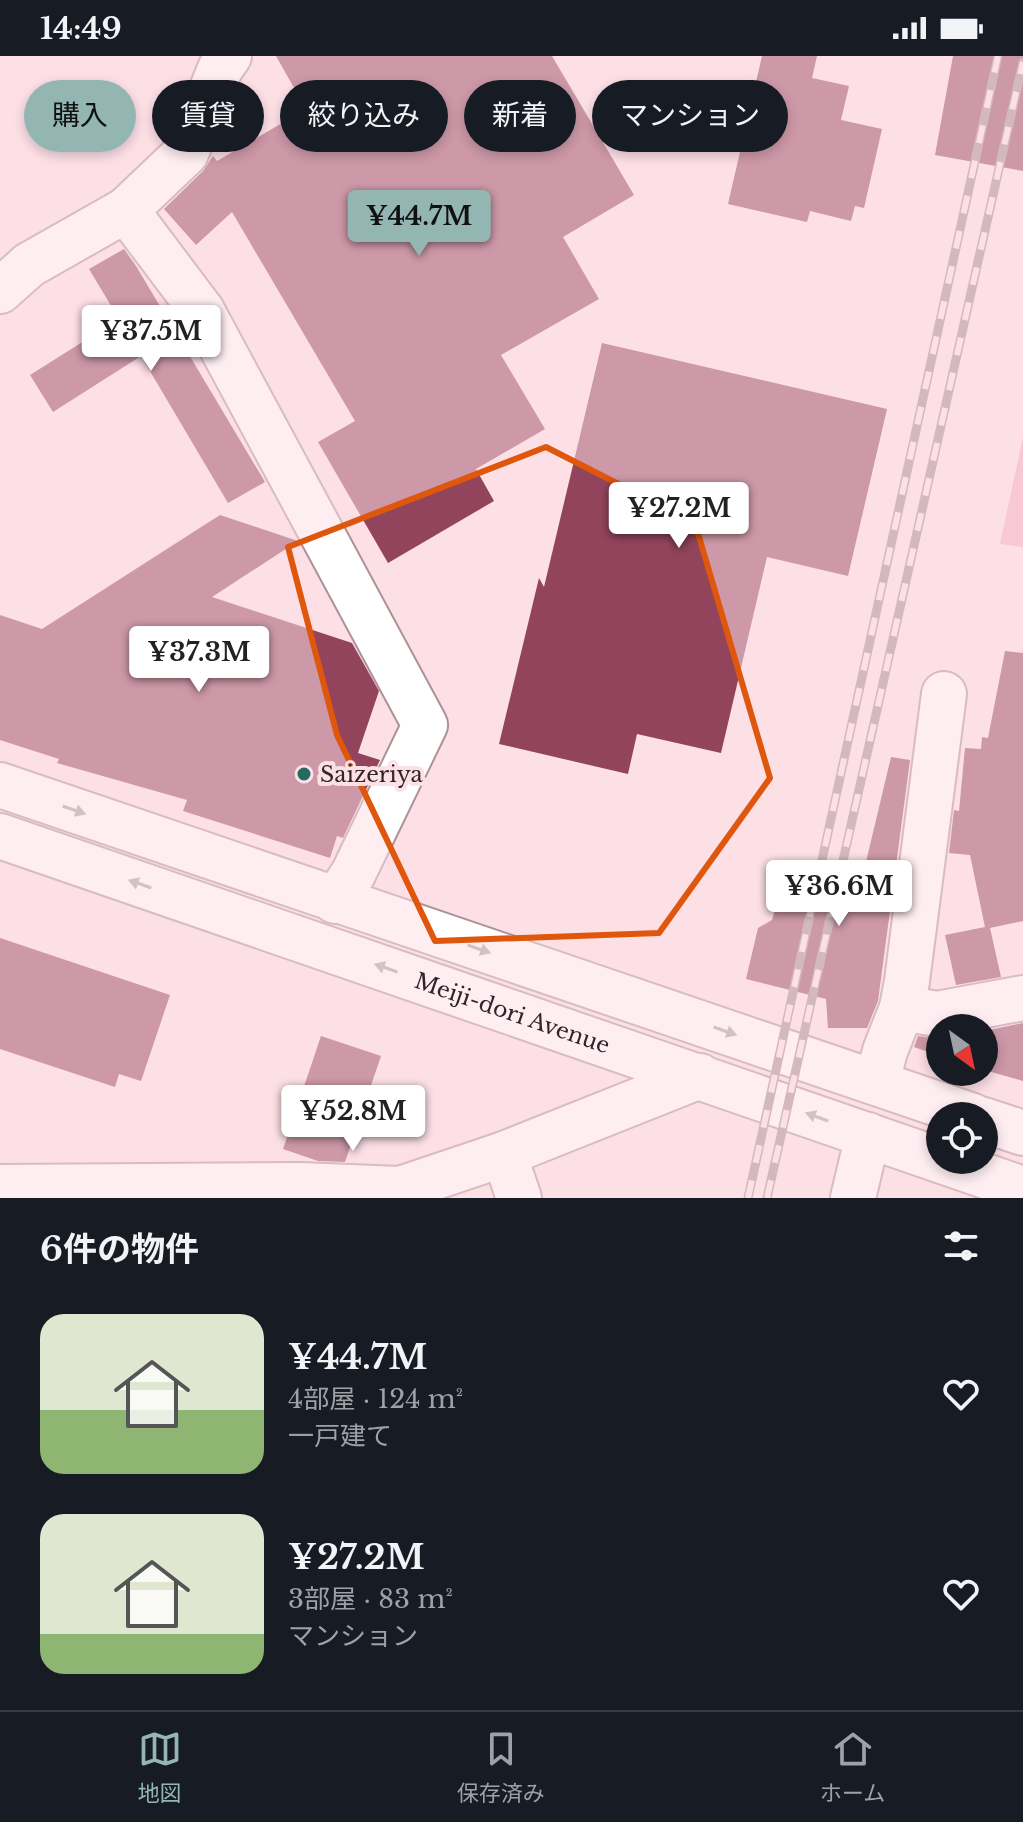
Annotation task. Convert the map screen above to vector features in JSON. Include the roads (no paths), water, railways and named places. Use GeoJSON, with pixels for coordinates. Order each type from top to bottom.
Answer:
{"type":"FeatureCollection","features":[{"type":"Feature","properties":{"kind":"main road"},"geometry":{"type":"LineString","coordinates":[[0,291],[29,265],[126,210],[186,153],[214,60]]}},
{"type":"Feature","properties":{"kind":"main road"},"geometry":{"type":"LineString","coordinates":[[126,210],[202,311],[425,725],[353,874],[335,901]]}},
{"type":"Feature","properties":{"kind":"main road"},"geometry":{"type":"LineString","coordinates":[[877,1082],[902,1008],[907,981],[944,694]]}},
{"type":"Feature","properties":{"kind":"main road"},"geometry":{"type":"LineString","coordinates":[[0,785],[933,1102]]}},
{"type":"Feature","properties":{"kind":"main road","name":"Meiji-dori Avenue"},"geometry":{"type":"LineString","coordinates":[[1,838],[1023,1189]]}},
{"type":"Feature","properties":{"kind":"main road"},"geometry":{"type":"LineString","coordinates":[[902,1008],[937,1014],[1023,998]]}},
{"type":"Feature","properties":{"kind":"main road"},"geometry":{"type":"LineString","coordinates":[[0,1187],[302,1192],[400,1189],[504,1154],[700,1076]]}},
{"type":"Feature","properties":{"kind":"main road"},"geometry":{"type":"LineString","coordinates":[[998,1125],[1023,1133]]}},
{"type":"Feature","properties":{"kind":"main road"},"geometry":{"type":"LineString","coordinates":[[853,1198],[868,1135]]}},
{"type":"Feature","properties":{"kind":"main road"},"geometry":{"type":"LineString","coordinates":[[504,1154],[519,1198]]}},
{"type":"Feature","properties":{"kind":"railway"},"geometry":{"type":"LineString","coordinates":[[748,1198],[998,56]]}},
{"type":"Feature","properties":{"kind":"railway"},"geometry":{"type":"LineString","coordinates":[[767,1198],[1023,62]]}},
{"type":"Feature","properties":{"kind":"place","name":"Saizeriya"},"geometry":{"type":"Point","coordinates":[304,774]}}]}
